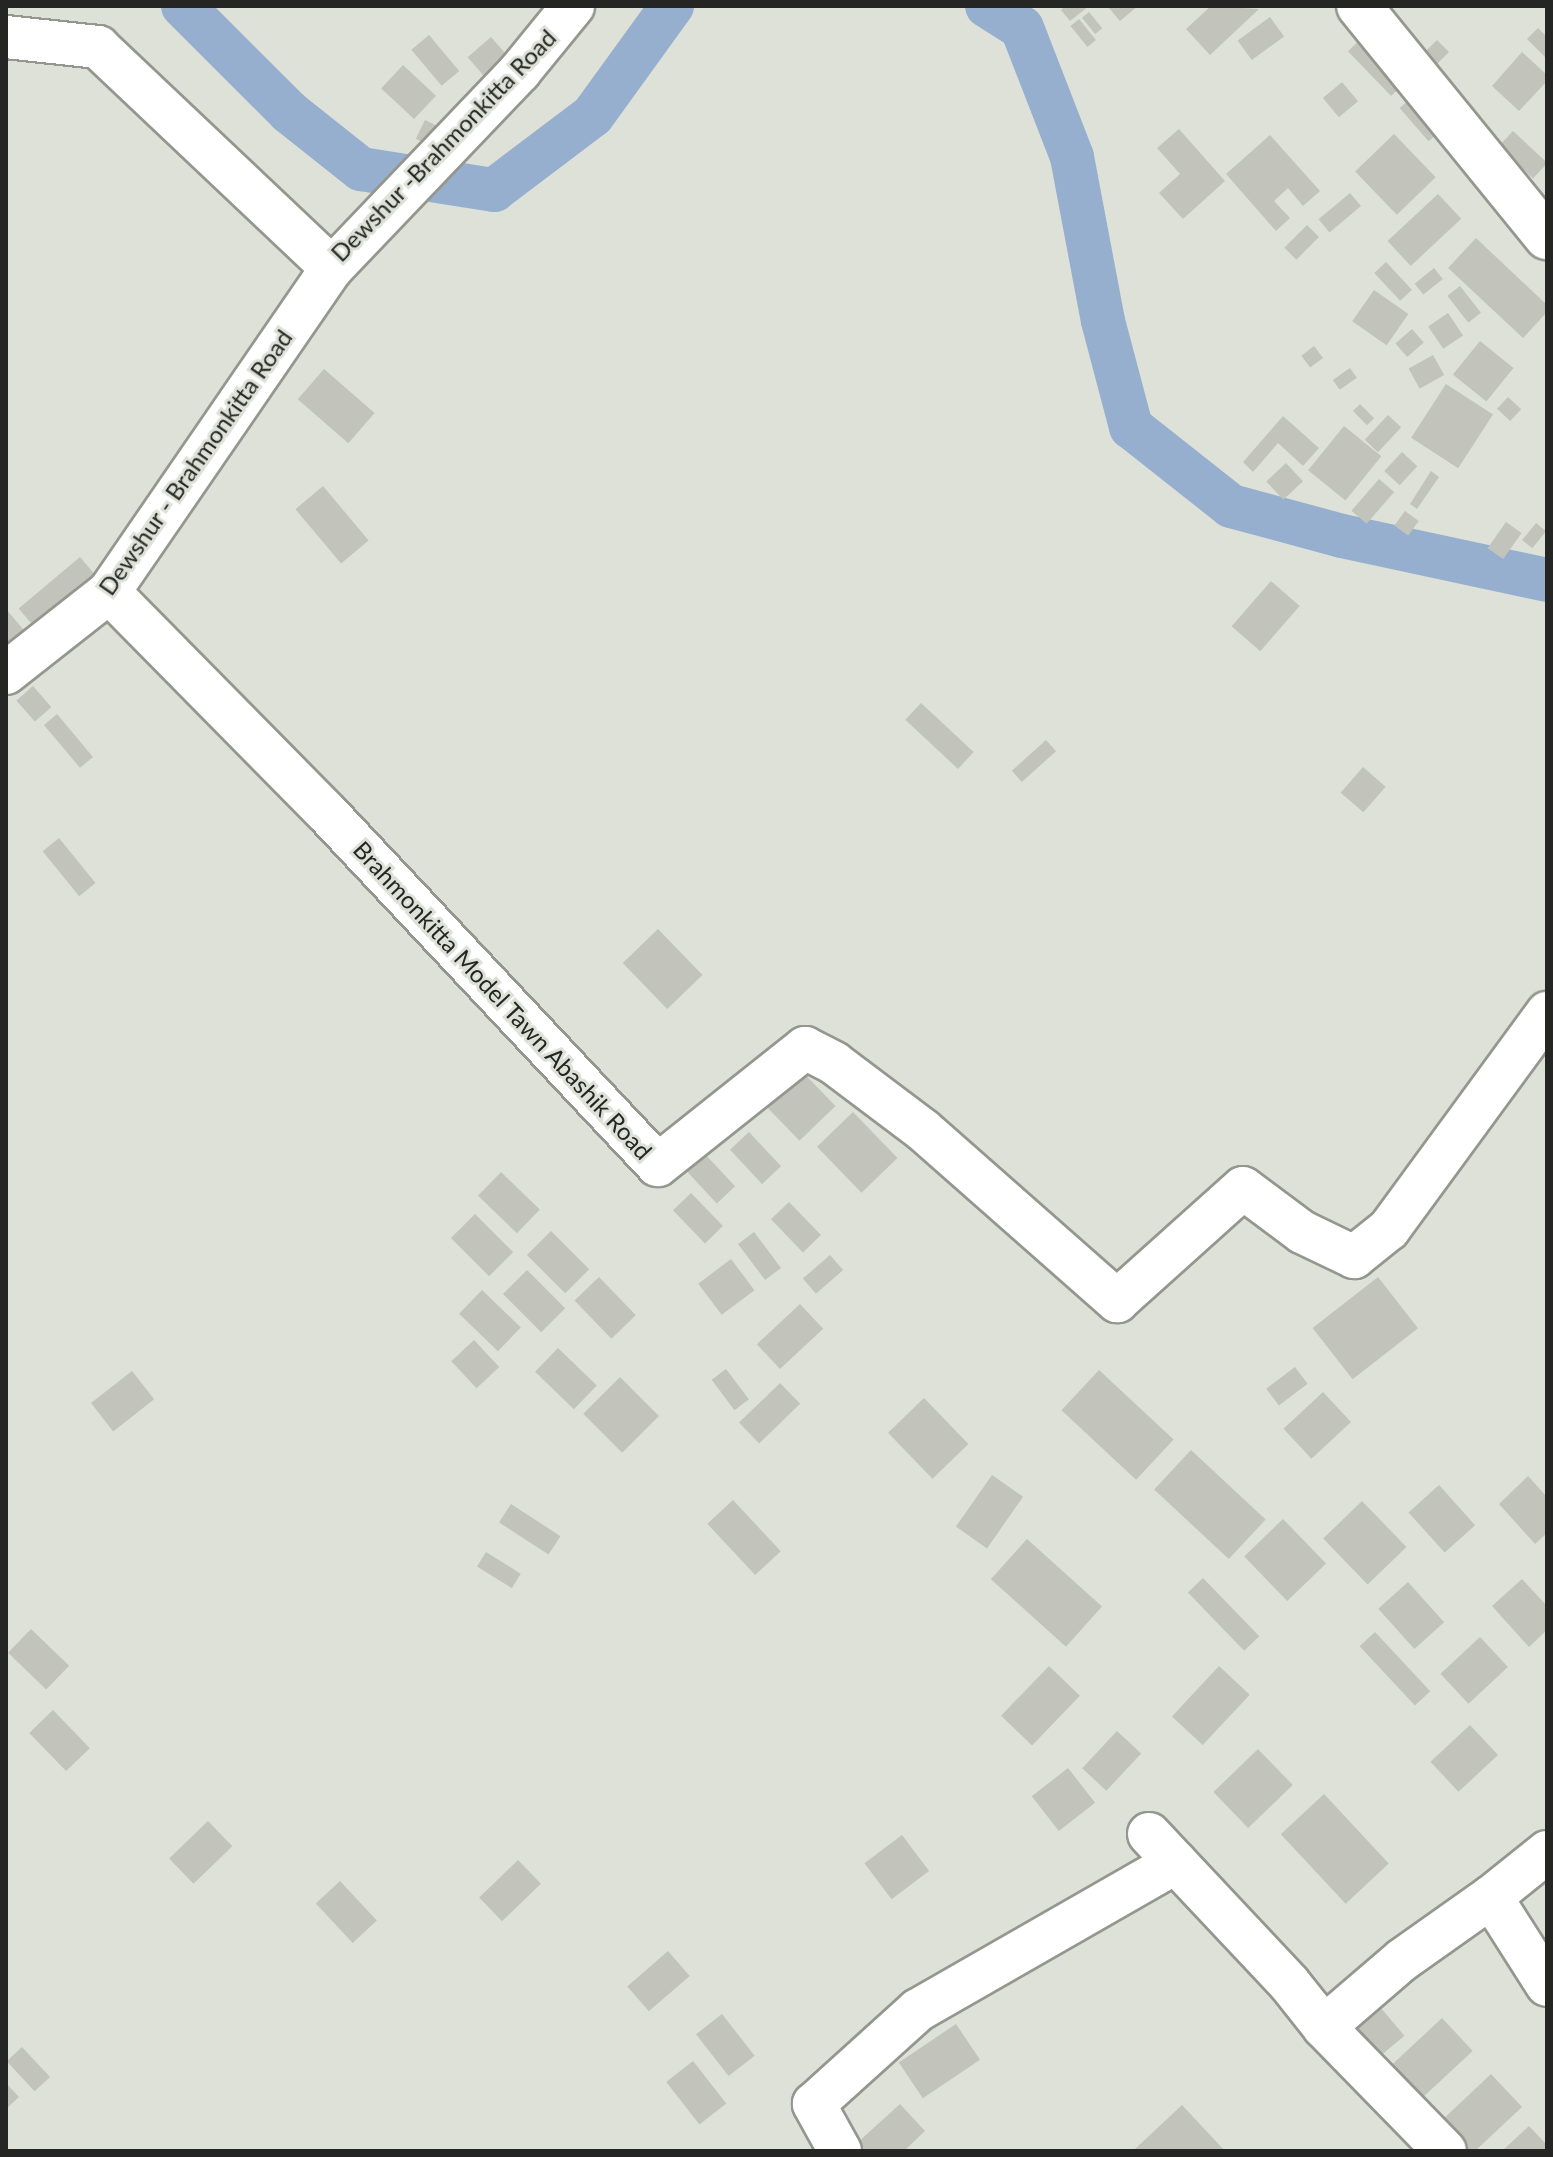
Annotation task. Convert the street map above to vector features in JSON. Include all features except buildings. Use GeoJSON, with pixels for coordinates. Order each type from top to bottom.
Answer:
{"type":"FeatureCollection","features":[{"type":"Feature","properties":{"kind":"street","name":"Dewshur -Brahmonkitta Road"},"geometry":{"type":"LineString","coordinates":[[6,37],[98,47],[332,268],[520,71],[573,6]]}},
{"type":"Feature","properties":{"kind":"street"},"geometry":{"type":"LineString","coordinates":[[1359,6],[1547,237]]}},
{"type":"Feature","properties":{"kind":"street","name":"Dewshur - Brahmonkitta Road"},"geometry":{"type":"LineString","coordinates":[[6,673],[109,592],[332,268]]}},
{"type":"Feature","properties":{"kind":"street","name":"Brahmonkitta Model Tawn Abashik Road"},"geometry":{"type":"LineString","coordinates":[[109,592],[327,813],[658,1165],[805,1048],[834,1063],[923,1130],[1117,1301],[1243,1188],[1302,1232],[1354,1257],[1389,1229],[1547,1013]]}},
{"type":"Feature","properties":{"kind":"street"},"geometry":{"type":"LineString","coordinates":[[840,2151],[814,2104],[918,2010],[1162,1848],[1289,1983],[1324,2027],[1445,2151]]}},
{"type":"Feature","properties":{"kind":"street"},"geometry":{"type":"LineString","coordinates":[[1324,2027],[1402,1960],[1491,1897],[1547,1852]]}},
{"type":"Feature","properties":{"kind":"street"},"geometry":{"type":"LineString","coordinates":[[1491,1897],[1547,1985]]}},
{"type":"Feature","properties":{"kind":"waterway"},"geometry":{"type":"LineString","coordinates":[[183,6],[289,112],[361,169],[494,190],[593,115],[672,6]]}},
{"type":"Feature","properties":{"kind":"waterway"},"geometry":{"type":"LineString","coordinates":[[987,6],[1022,28],[1072,157],[1103,321],[1131,427],[1231,506],[1342,536],[1547,580]]}}]}
